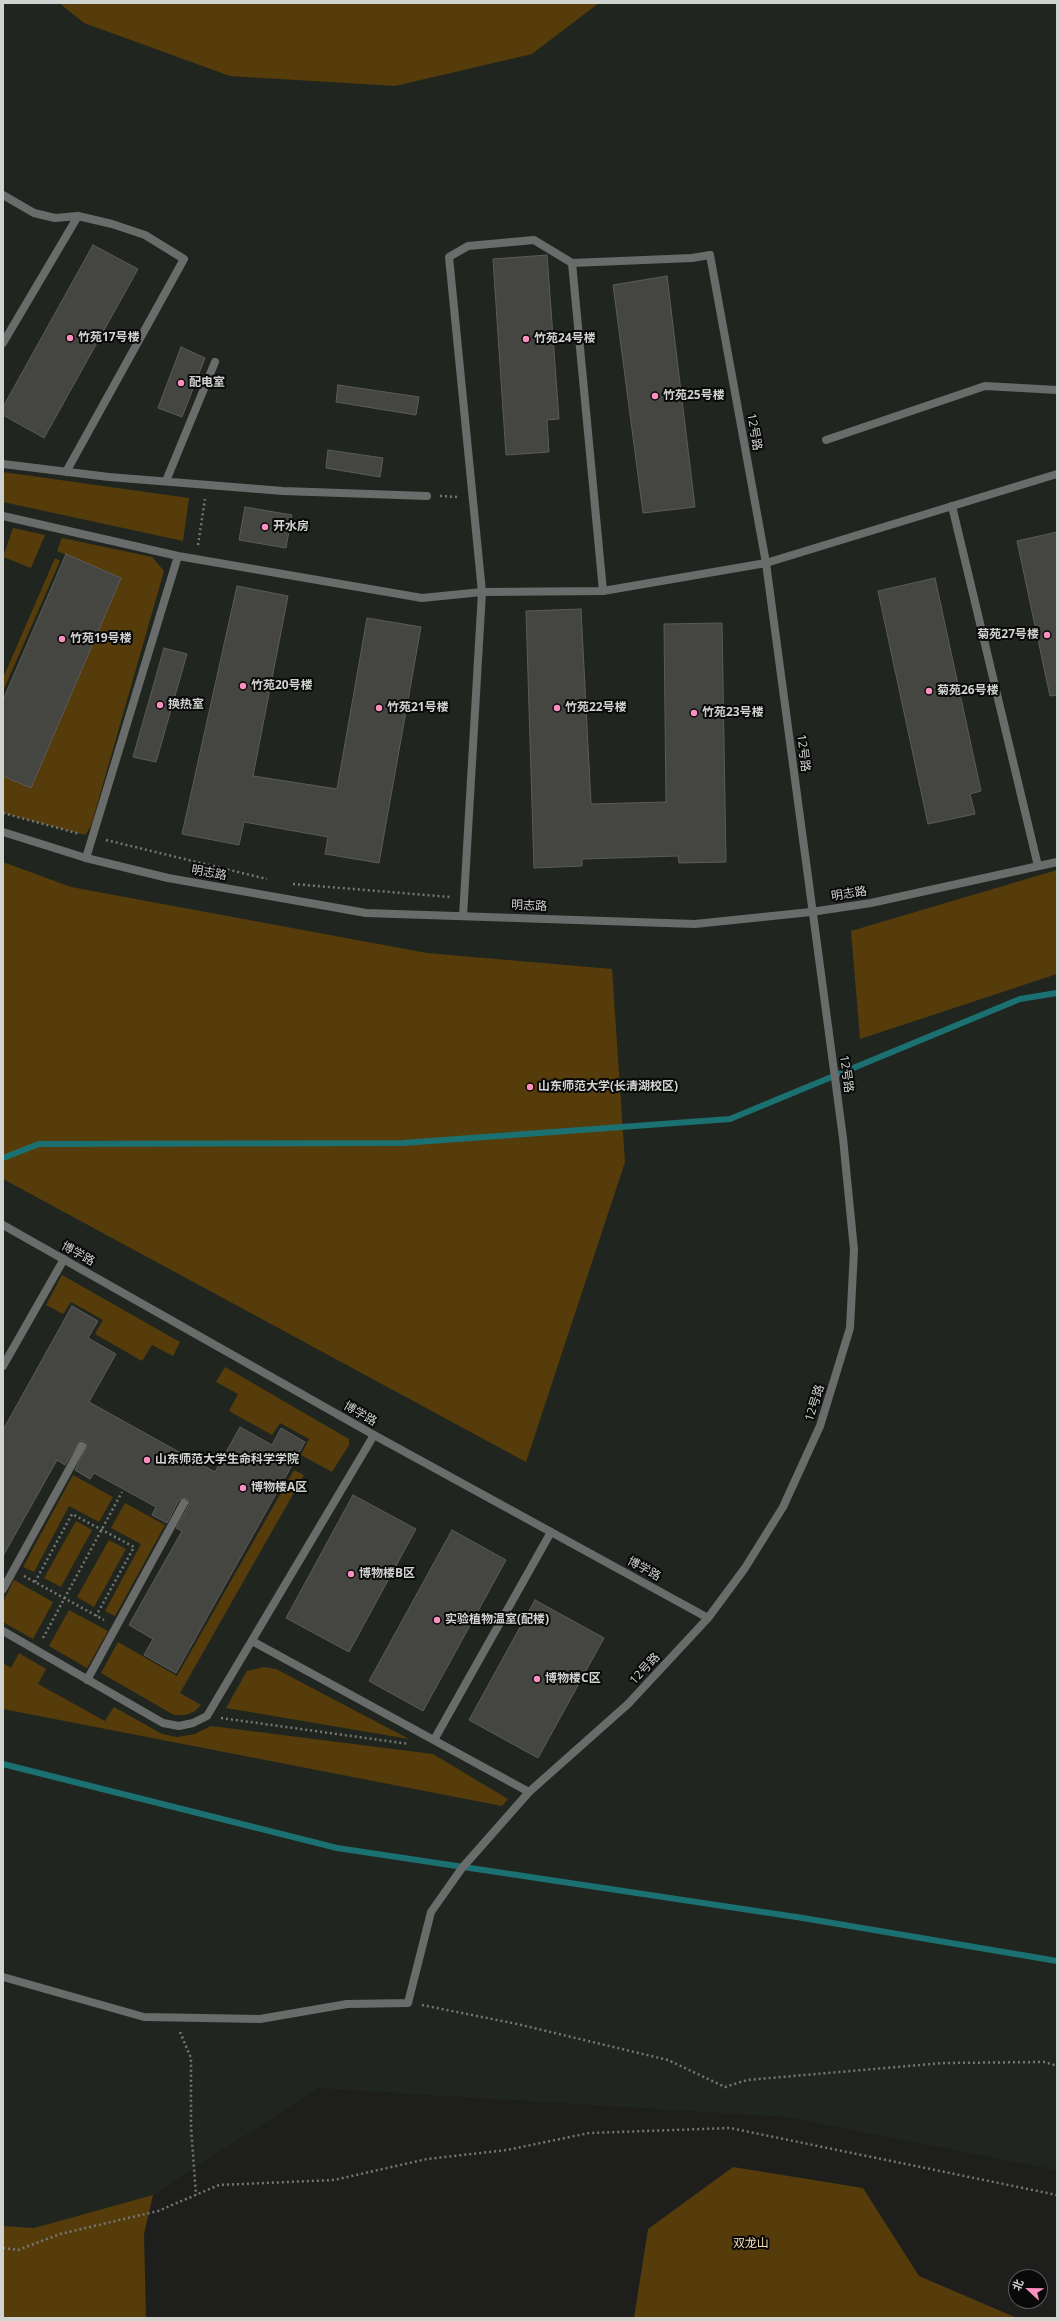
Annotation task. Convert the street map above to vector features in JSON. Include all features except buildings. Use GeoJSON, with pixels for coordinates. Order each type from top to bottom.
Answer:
{"type":"FeatureCollection","features":[{"type":"Feature","properties":{"kind":"street"},"geometry":{"type":"LineString","coordinates":[[3,195],[34,213],[55,218],[78,216],[112,224],[145,236],[184,259],[66,472]]}},
{"type":"Feature","properties":{"kind":"street"},"geometry":{"type":"LineString","coordinates":[[3,342],[78,216]]}},
{"type":"Feature","properties":{"kind":"street"},"geometry":{"type":"LineString","coordinates":[[463,916],[482,592],[450,257],[468,246],[534,240],[572,263],[603,591]]}},
{"type":"Feature","properties":{"kind":"street","name":"12号路"},"geometry":{"type":"LineString","coordinates":[[408,2003],[431,1912],[462,1868],[529,1792],[628,1704],[708,1618],[745,1568],[783,1507],[820,1426],[850,1328],[854,1250],[838,1105],[811,912],[766,563],[710,255],[692,258],[572,263]]}},
{"type":"Feature","properties":{"kind":"street"},"geometry":{"type":"LineString","coordinates":[[166,481],[215,362]]}},
{"type":"Feature","properties":{"kind":"street"},"geometry":{"type":"LineString","coordinates":[[826,440],[985,386],[1057,390]]}},
{"type":"Feature","properties":{"kind":"street"},"geometry":{"type":"LineString","coordinates":[[3,464],[66,472],[283,491],[428,496]]}},
{"type":"Feature","properties":{"kind":"street"},"geometry":{"type":"LineString","coordinates":[[3,516],[178,556],[422,598],[482,592],[603,591],[766,563],[1057,474]]}},
{"type":"Feature","properties":{"kind":"street"},"geometry":{"type":"LineString","coordinates":[[952,506],[1038,866]]}},
{"type":"Feature","properties":{"kind":"street"},"geometry":{"type":"LineString","coordinates":[[86,858],[178,556]]}},
{"type":"Feature","properties":{"kind":"street","name":"明志路"},"geometry":{"type":"LineString","coordinates":[[3,832],[86,858],[168,878],[366,913],[695,924],[811,912],[871,903],[1057,862]]}},
{"type":"Feature","properties":{"kind":"street","name":"博学路"},"geometry":{"type":"LineString","coordinates":[[3,1226],[374,1435],[708,1618]]}},
{"type":"Feature","properties":{"kind":"street"},"geometry":{"type":"LineString","coordinates":[[3,1366],[64,1259]]}},
{"type":"Feature","properties":{"kind":"street"},"geometry":{"type":"LineString","coordinates":[[3,1631],[163,1723],[178,1726],[193,1723],[207,1716],[374,1435]]}},
{"type":"Feature","properties":{"kind":"street"},"geometry":{"type":"LineString","coordinates":[[3,1589],[82,1446]]}},
{"type":"Feature","properties":{"kind":"street"},"geometry":{"type":"LineString","coordinates":[[87,1680],[184,1503]]}},
{"type":"Feature","properties":{"kind":"street"},"geometry":{"type":"LineString","coordinates":[[434,1740],[551,1532]]}},
{"type":"Feature","properties":{"kind":"street"},"geometry":{"type":"LineString","coordinates":[[252,1641],[529,1792]]}},
{"type":"Feature","properties":{"kind":"street"},"geometry":{"type":"LineString","coordinates":[[3,1977],[144,2017],[260,2019],[347,2004],[408,2003]]}},
{"type":"Feature","properties":{"kind":"path"},"geometry":{"type":"LineString","coordinates":[[196,559],[207,484]]}},
{"type":"Feature","properties":{"kind":"path"},"geometry":{"type":"LineString","coordinates":[[428,496],[472,497]]}},
{"type":"Feature","properties":{"kind":"path"},"geometry":{"type":"LineString","coordinates":[[3,813],[93,837],[275,881]]}},
{"type":"Feature","properties":{"kind":"path"},"geometry":{"type":"LineString","coordinates":[[290,884],[464,898]]}},
{"type":"Feature","properties":{"kind":"path"},"geometry":{"type":"LineString","coordinates":[[36,1651],[122,1492]]}},
{"type":"Feature","properties":{"kind":"path"},"geometry":{"type":"LineString","coordinates":[[35,1582],[72,1514],[134,1547],[96,1616]]}},
{"type":"Feature","properties":{"kind":"path"},"geometry":{"type":"LineString","coordinates":[[14,1570],[116,1627]]}},
{"type":"Feature","properties":{"kind":"path"},"geometry":{"type":"LineString","coordinates":[[207,1716],[415,1745]]}},
{"type":"Feature","properties":{"kind":"path"},"geometry":{"type":"LineString","coordinates":[[408,2003],[517,2024],[668,2060],[725,2087],[747,2080],[943,2063],[1045,2062],[1057,2066]]}},
{"type":"Feature","properties":{"kind":"path"},"geometry":{"type":"LineString","coordinates":[[174,2018],[191,2058],[191,2127],[196,2195]]}},
{"type":"Feature","properties":{"kind":"path"},"geometry":{"type":"LineString","coordinates":[[3,2248],[18,2250],[60,2234],[158,2211],[219,2185],[334,2180],[427,2159],[507,2150],[590,2133],[730,2128],[1057,2195]]}},
{"type":"Feature","properties":{"kind":"shaded area","name":"山东师范大学(长清湖校区)"},"geometry":{"type":"Polygon","coordinates":[[[3,3],[59,3],[84,23],[532,54],[599,3],[1057,3],[1057,2170],[786,2117],[318,2088],[153,2195],[34,2228],[3,2226],[3,3]]]}},
{"type":"Feature","properties":{"kind":"green space"},"geometry":{"type":"Polygon","coordinates":[[[59,3],[599,3],[532,54],[395,86],[230,76],[84,23],[59,3]]]}},
{"type":"Feature","properties":{"kind":"green space"},"geometry":{"type":"Polygon","coordinates":[[[3,472],[189,498],[183,541],[3,502],[3,472]]]}},
{"type":"Feature","properties":{"kind":"green space"},"geometry":{"type":"Polygon","coordinates":[[[13,528],[45,535],[31,568],[3,557],[13,528]]]}},
{"type":"Feature","properties":{"kind":"green space"},"geometry":{"type":"Polygon","coordinates":[[[62,538],[152,557],[164,571],[91,826],[85,835],[3,813],[3,776],[31,788],[121,578],[57,551],[62,538]]]}},
{"type":"Feature","properties":{"kind":"green space"},"geometry":{"type":"Polygon","coordinates":[[[55,558],[60,561],[3,691],[3,678],[55,558]]]}},
{"type":"Feature","properties":{"kind":"green space"},"geometry":{"type":"Polygon","coordinates":[[[3,862],[71,887],[427,953],[612,969],[625,1162],[526,1462],[3,1179],[3,862]]]}},
{"type":"Feature","properties":{"kind":"green space"},"geometry":{"type":"Polygon","coordinates":[[[1057,870],[1057,974],[860,1039],[851,931],[1057,870]]]}},
{"type":"Feature","properties":{"kind":"green space"},"geometry":{"type":"Polygon","coordinates":[[[62,1275],[180,1342],[173,1356],[152,1345],[142,1361],[95,1334],[103,1320],[71,1302],[63,1314],[46,1305],[62,1275]]]}},
{"type":"Feature","properties":{"kind":"green space"},"geometry":{"type":"Polygon","coordinates":[[[225,1367],[349,1439],[349,1445],[332,1472],[301,1455],[309,1439],[280,1423],[272,1435],[229,1411],[238,1394],[216,1382],[225,1367]]]}},
{"type":"Feature","properties":{"kind":"green space"},"geometry":{"type":"Polygon","coordinates":[[[294,1470],[304,1475],[180,1693],[201,1705],[195,1711],[186,1715],[174,1715],[101,1673],[118,1642],[177,1676],[294,1470]]]}},
{"type":"Feature","properties":{"kind":"green space"},"geometry":{"type":"Polygon","coordinates":[[[73,1475],[113,1497],[99,1522],[69,1506],[34,1572],[23,1567],[73,1475]]]}},
{"type":"Feature","properties":{"kind":"green space"},"geometry":{"type":"Polygon","coordinates":[[[125,1503],[165,1525],[115,1616],[105,1611],[141,1544],[111,1528],[125,1503]]]}},
{"type":"Feature","properties":{"kind":"green space"},"geometry":{"type":"Polygon","coordinates":[[[76,1521],[92,1530],[61,1587],[44,1578],[76,1521]]]}},
{"type":"Feature","properties":{"kind":"green space"},"geometry":{"type":"Polygon","coordinates":[[[109,1540],[126,1549],[94,1607],[77,1597],[109,1540]]]}},
{"type":"Feature","properties":{"kind":"green space"},"geometry":{"type":"Polygon","coordinates":[[[14,1580],[53,1602],[33,1639],[3,1622],[3,1602],[14,1580]]]}},
{"type":"Feature","properties":{"kind":"green space"},"geometry":{"type":"Polygon","coordinates":[[[69,1610],[108,1631],[87,1668],[49,1646],[69,1610]]]}},
{"type":"Feature","properties":{"kind":"green space"},"geometry":{"type":"Polygon","coordinates":[[[19,1653],[46,1669],[38,1684],[105,1721],[114,1707],[162,1734],[177,1737],[195,1734],[211,1726],[433,1754],[508,1799],[502,1806],[3,1709],[3,1663],[11,1668],[19,1653]]]}},
{"type":"Feature","properties":{"kind":"green space"},"geometry":{"type":"Polygon","coordinates":[[[264,1667],[276,1669],[409,1739],[226,1708],[247,1671],[264,1667]]]}},
{"type":"Feature","properties":{"kind":"green space","name":"双龙山"},"geometry":{"type":"Polygon","coordinates":[[[733,2167],[863,2188],[919,2276],[1017,2318],[634,2318],[648,2229],[733,2167]]]}},
{"type":"Feature","properties":{"kind":"green space"},"geometry":{"type":"Polygon","coordinates":[[[153,2195],[144,2234],[146,2318],[3,2318],[3,2226],[34,2228],[153,2195]]]}},
{"type":"Feature","properties":{"kind":"waterway"},"geometry":{"type":"LineString","coordinates":[[3,1158],[39,1144],[403,1143],[730,1119],[1020,999],[1057,993]]}},
{"type":"Feature","properties":{"kind":"waterway"},"geometry":{"type":"LineString","coordinates":[[3,1764],[337,1848],[803,1918],[1057,1961]]}},
{"type":"Feature","properties":{"kind":"place","name":"竹苑17号楼"},"geometry":{"type":"Point","coordinates":[70,338]}},
{"type":"Feature","properties":{"kind":"place","name":"竹苑24号楼"},"geometry":{"type":"Point","coordinates":[526,339]}},
{"type":"Feature","properties":{"kind":"place","name":"配电室"},"geometry":{"type":"Point","coordinates":[181,383]}},
{"type":"Feature","properties":{"kind":"place","name":"竹苑25号楼"},"geometry":{"type":"Point","coordinates":[655,396]}},
{"type":"Feature","properties":{"kind":"place","name":"开水房"},"geometry":{"type":"Point","coordinates":[265,527]}},
{"type":"Feature","properties":{"kind":"place","name":"菊苑27号楼"},"geometry":{"type":"Point","coordinates":[1047,635]}},
{"type":"Feature","properties":{"kind":"place","name":"竹苑19号楼"},"geometry":{"type":"Point","coordinates":[62,639]}},
{"type":"Feature","properties":{"kind":"place","name":"竹苑20号楼"},"geometry":{"type":"Point","coordinates":[243,686]}},
{"type":"Feature","properties":{"kind":"place","name":"菊苑26号楼"},"geometry":{"type":"Point","coordinates":[929,691]}},
{"type":"Feature","properties":{"kind":"place","name":"换热室"},"geometry":{"type":"Point","coordinates":[160,705]}},
{"type":"Feature","properties":{"kind":"place","name":"竹苑21号楼"},"geometry":{"type":"Point","coordinates":[379,708]}},
{"type":"Feature","properties":{"kind":"place","name":"竹苑22号楼"},"geometry":{"type":"Point","coordinates":[557,708]}},
{"type":"Feature","properties":{"kind":"place","name":"竹苑23号楼"},"geometry":{"type":"Point","coordinates":[694,713]}},
{"type":"Feature","properties":{"kind":"place","name":"山东师范大学(长清湖校区)"},"geometry":{"type":"Point","coordinates":[530,1087]}},
{"type":"Feature","properties":{"kind":"place","name":"山东师范大学生命科学学院"},"geometry":{"type":"Point","coordinates":[147,1460]}},
{"type":"Feature","properties":{"kind":"place","name":"博物楼A区"},"geometry":{"type":"Point","coordinates":[243,1488]}},
{"type":"Feature","properties":{"kind":"place","name":"博物楼B区"},"geometry":{"type":"Point","coordinates":[351,1574]}},
{"type":"Feature","properties":{"kind":"place","name":"实验植物温室(配楼)"},"geometry":{"type":"Point","coordinates":[437,1620]}},
{"type":"Feature","properties":{"kind":"place","name":"博物楼C区"},"geometry":{"type":"Point","coordinates":[537,1679]}}]}
